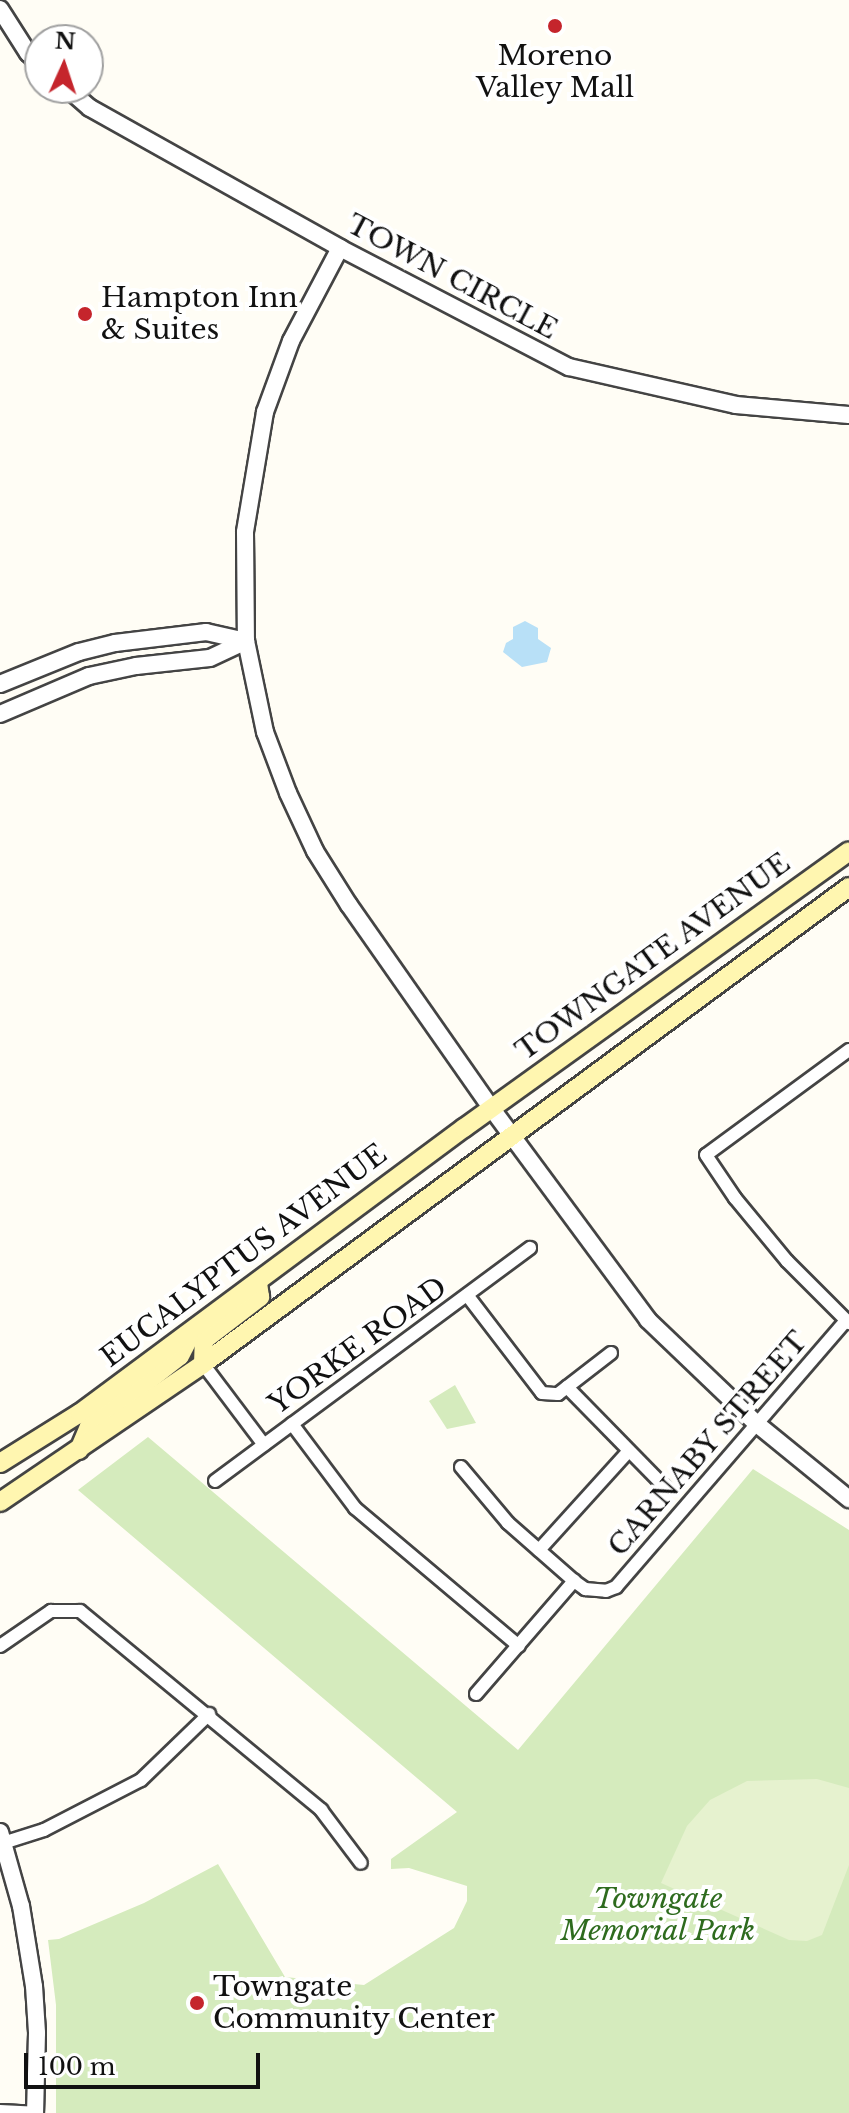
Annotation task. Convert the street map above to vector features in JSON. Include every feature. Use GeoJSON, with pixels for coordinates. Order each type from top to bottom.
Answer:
{"type":"FeatureCollection","features":[{"type":"Feature","properties":{"kind":"main road","name":"TOWNGATE AVENUE"},"geometry":{"type":"LineString","coordinates":[[492,1109],[849,851]]}},
{"type":"Feature","properties":{"kind":"main road","name":"TOWNGATE AVENUE"},"geometry":{"type":"LineString","coordinates":[[512,1135],[849,887]]}},
{"type":"Feature","properties":{"kind":"main road","name":"EUCALYPTUS AVENUE"},"geometry":{"type":"LineString","coordinates":[[0,1463],[80,1413],[492,1109]]}},
{"type":"Feature","properties":{"kind":"main road","name":"EUCALYPTUS AVENUE"},"geometry":{"type":"LineString","coordinates":[[0,1502],[203,1364],[512,1135]]}},
{"type":"Feature","properties":{"kind":"main road"},"geometry":{"type":"LineString","coordinates":[[203,1364],[204,1340],[260,1297],[258,1283]]}},
{"type":"Feature","properties":{"kind":"main road"},"geometry":{"type":"LineString","coordinates":[[79,1450],[89,1427],[180,1356],[193,1331]]}},
{"type":"Feature","properties":{"kind":"street"},"geometry":{"type":"LineString","coordinates":[[0,9],[24,47]]}},
{"type":"Feature","properties":{"kind":"street","name":"TOWN CIRCLE"},"geometry":{"type":"LineString","coordinates":[[85,104],[340,248],[569,367],[736,405],[849,415]]}},
{"type":"Feature","properties":{"kind":"street"},"geometry":{"type":"LineString","coordinates":[[340,248],[291,341],[265,412],[245,532],[246,641],[265,732],[315,851],[492,1109],[648,1320],[757,1424],[849,1499]]}},
{"type":"Feature","properties":{"kind":"street"},"geometry":{"type":"LineString","coordinates":[[0,684],[79,652],[115,643],[206,632],[246,641]]}},
{"type":"Feature","properties":{"kind":"street"},"geometry":{"type":"LineString","coordinates":[[0,714],[50,690],[89,676],[136,666],[210,658],[246,641]]}},
{"type":"Feature","properties":{"kind":"street"},"geometry":{"type":"LineString","coordinates":[[848,1322],[787,1261],[735,1198],[706,1155],[849,1050]]}},
{"type":"Feature","properties":{"kind":"street","name":"YORKE ROAD"},"geometry":{"type":"LineString","coordinates":[[215,1481],[530,1248]]}},
{"type":"Feature","properties":{"kind":"street"},"geometry":{"type":"LineString","coordinates":[[467,1295],[542,1393],[553,1396],[611,1353]]}},
{"type":"Feature","properties":{"kind":"street","name":"CARNABY STREET"},"geometry":{"type":"LineString","coordinates":[[574,1581],[595,1592],[616,1587],[848,1322]]}},
{"type":"Feature","properties":{"kind":"street"},"geometry":{"type":"LineString","coordinates":[[203,1364],[264,1445]]}},
{"type":"Feature","properties":{"kind":"street"},"geometry":{"type":"LineString","coordinates":[[567,1387],[664,1486]]}},
{"type":"Feature","properties":{"kind":"street"},"geometry":{"type":"LineString","coordinates":[[292,1424],[355,1508],[519,1646]]}},
{"type":"Feature","properties":{"kind":"street"},"geometry":{"type":"LineString","coordinates":[[539,1550],[628,1452]]}},
{"type":"Feature","properties":{"kind":"street"},"geometry":{"type":"LineString","coordinates":[[461,1467],[508,1523],[574,1581],[476,1694]]}},
{"type":"Feature","properties":{"kind":"street"},"geometry":{"type":"LineString","coordinates":[[0,1646],[51,1611],[80,1611],[209,1714],[321,1810],[361,1863]]}},
{"type":"Feature","properties":{"kind":"street"},"geometry":{"type":"LineString","coordinates":[[0,2111],[35,2113],[37,2033],[34,1986],[21,1906],[2,1838],[44,1830],[141,1780],[209,1714]]}},
{"type":"Feature","properties":{"kind":"green space"},"geometry":{"type":"Polygon","coordinates":[[[455,1385],[476,1423],[447,1429],[429,1401],[455,1385]]]}},
{"type":"Feature","properties":{"kind":"green space","name":"Towngate Memorial Park"},"geometry":{"type":"Polygon","coordinates":[[[148,1437],[518,1750],[753,1469],[849,1530],[849,2113],[56,2113],[56,2005],[48,1940],[59,1939],[144,1903],[218,1864],[285,1977],[364,1985],[454,1928],[467,1901],[467,1886],[409,1868],[391,1869],[391,1859],[457,1812],[78,1490],[148,1437]]]}},
{"type":"Feature","properties":{"kind":"green space"},"geometry":{"type":"Polygon","coordinates":[[[817,1779],[849,1788],[849,1865],[822,1935],[807,1941],[789,1940],[661,1883],[687,1826],[710,1800],[747,1781],[817,1779]]]}},
{"type":"Feature","properties":{"kind":"water"},"geometry":{"type":"Polygon","coordinates":[[[525,621],[538,628],[538,639],[551,648],[547,662],[522,667],[503,652],[506,643],[513,639],[513,627],[525,621]]]}},
{"type":"Feature","properties":{"kind":"place","name":"Moreno Valley Mall"},"geometry":{"type":"Point","coordinates":[555,26]}},
{"type":"Feature","properties":{"kind":"place","name":"Hampton Inn & Suites"},"geometry":{"type":"Point","coordinates":[85,314]}},
{"type":"Feature","properties":{"kind":"place","name":"Towngate Community Center"},"geometry":{"type":"Point","coordinates":[197,2003]}}]}
